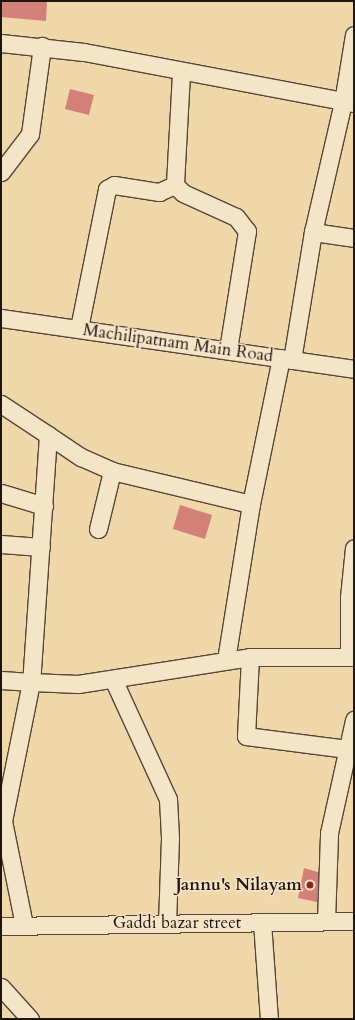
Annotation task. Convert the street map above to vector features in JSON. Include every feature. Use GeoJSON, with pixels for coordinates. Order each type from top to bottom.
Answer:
{"type":"FeatureCollection","features":[{"type":"Feature","properties":{"kind":"street"},"geometry":{"type":"LineString","coordinates":[[226,660],[251,504],[287,359],[313,232],[349,103],[354,35]]}},
{"type":"Feature","properties":{"kind":"street"},"geometry":{"type":"LineString","coordinates":[[1,43],[42,46],[349,103]]}},
{"type":"Feature","properties":{"kind":"street"},"geometry":{"type":"LineString","coordinates":[[1,172],[30,134],[42,46]]}},
{"type":"Feature","properties":{"kind":"street"},"geometry":{"type":"LineString","coordinates":[[181,73],[175,185],[183,193],[236,217],[247,231],[228,349]]}},
{"type":"Feature","properties":{"kind":"street"},"geometry":{"type":"LineString","coordinates":[[79,328],[107,189],[114,184],[159,192],[175,185]]}},
{"type":"Feature","properties":{"kind":"street"},"geometry":{"type":"LineString","coordinates":[[313,232],[354,238]]}},
{"type":"Feature","properties":{"kind":"street","name":"Machilipatnam Main Road"},"geometry":{"type":"LineString","coordinates":[[1,318],[228,349],[354,370]]}},
{"type":"Feature","properties":{"kind":"street"},"geometry":{"type":"LineString","coordinates":[[1,404],[81,457],[112,471],[251,504]]}},
{"type":"Feature","properties":{"kind":"street"},"geometry":{"type":"LineString","coordinates":[[24,925],[3,821],[30,682],[48,435]]}},
{"type":"Feature","properties":{"kind":"street"},"geometry":{"type":"LineString","coordinates":[[98,529],[112,471]]}},
{"type":"Feature","properties":{"kind":"street"},"geometry":{"type":"LineString","coordinates":[[1,493],[44,506]]}},
{"type":"Feature","properties":{"kind":"street"},"geometry":{"type":"LineString","coordinates":[[1,544],[41,547]]}},
{"type":"Feature","properties":{"kind":"street"},"geometry":{"type":"LineString","coordinates":[[1,680],[78,684],[250,657],[352,656],[349,597],[354,548]]}},
{"type":"Feature","properties":{"kind":"street"},"geometry":{"type":"LineString","coordinates":[[250,657],[246,736],[347,748]]}},
{"type":"Feature","properties":{"kind":"street"},"geometry":{"type":"LineString","coordinates":[[113,679],[168,799],[170,838],[167,922]]}},
{"type":"Feature","properties":{"kind":"street"},"geometry":{"type":"LineString","coordinates":[[326,921],[329,833],[354,720]]}},
{"type":"Feature","properties":{"kind":"street","name":"Gaddi bazar street"},"geometry":{"type":"LineString","coordinates":[[1,926],[167,922],[354,921]]}},
{"type":"Feature","properties":{"kind":"street"},"geometry":{"type":"LineString","coordinates":[[262,922],[269,1019]]}},
{"type":"Feature","properties":{"kind":"street"},"geometry":{"type":"LineString","coordinates":[[1,987],[30,1019]]}},
{"type":"Feature","properties":{"kind":"building"},"geometry":{"type":"Polygon","coordinates":[[[1,1],[47,1],[46,21],[1,17],[1,1]]]}},
{"type":"Feature","properties":{"kind":"building"},"geometry":{"type":"Polygon","coordinates":[[[70,89],[94,95],[89,115],[65,109],[70,89]]]}},
{"type":"Feature","properties":{"kind":"building"},"geometry":{"type":"Polygon","coordinates":[[[180,505],[212,515],[205,539],[173,529],[180,505]]]}},
{"type":"Feature","properties":{"kind":"building","name":"Jannu's Nilayam"},"geometry":{"type":"Polygon","coordinates":[[[304,868],[321,873],[317,902],[298,898],[304,868]]]}},
{"type":"Feature","properties":{"kind":"place","name":"Jannu's Nilayam"},"geometry":{"type":"Point","coordinates":[310,885]}}]}
